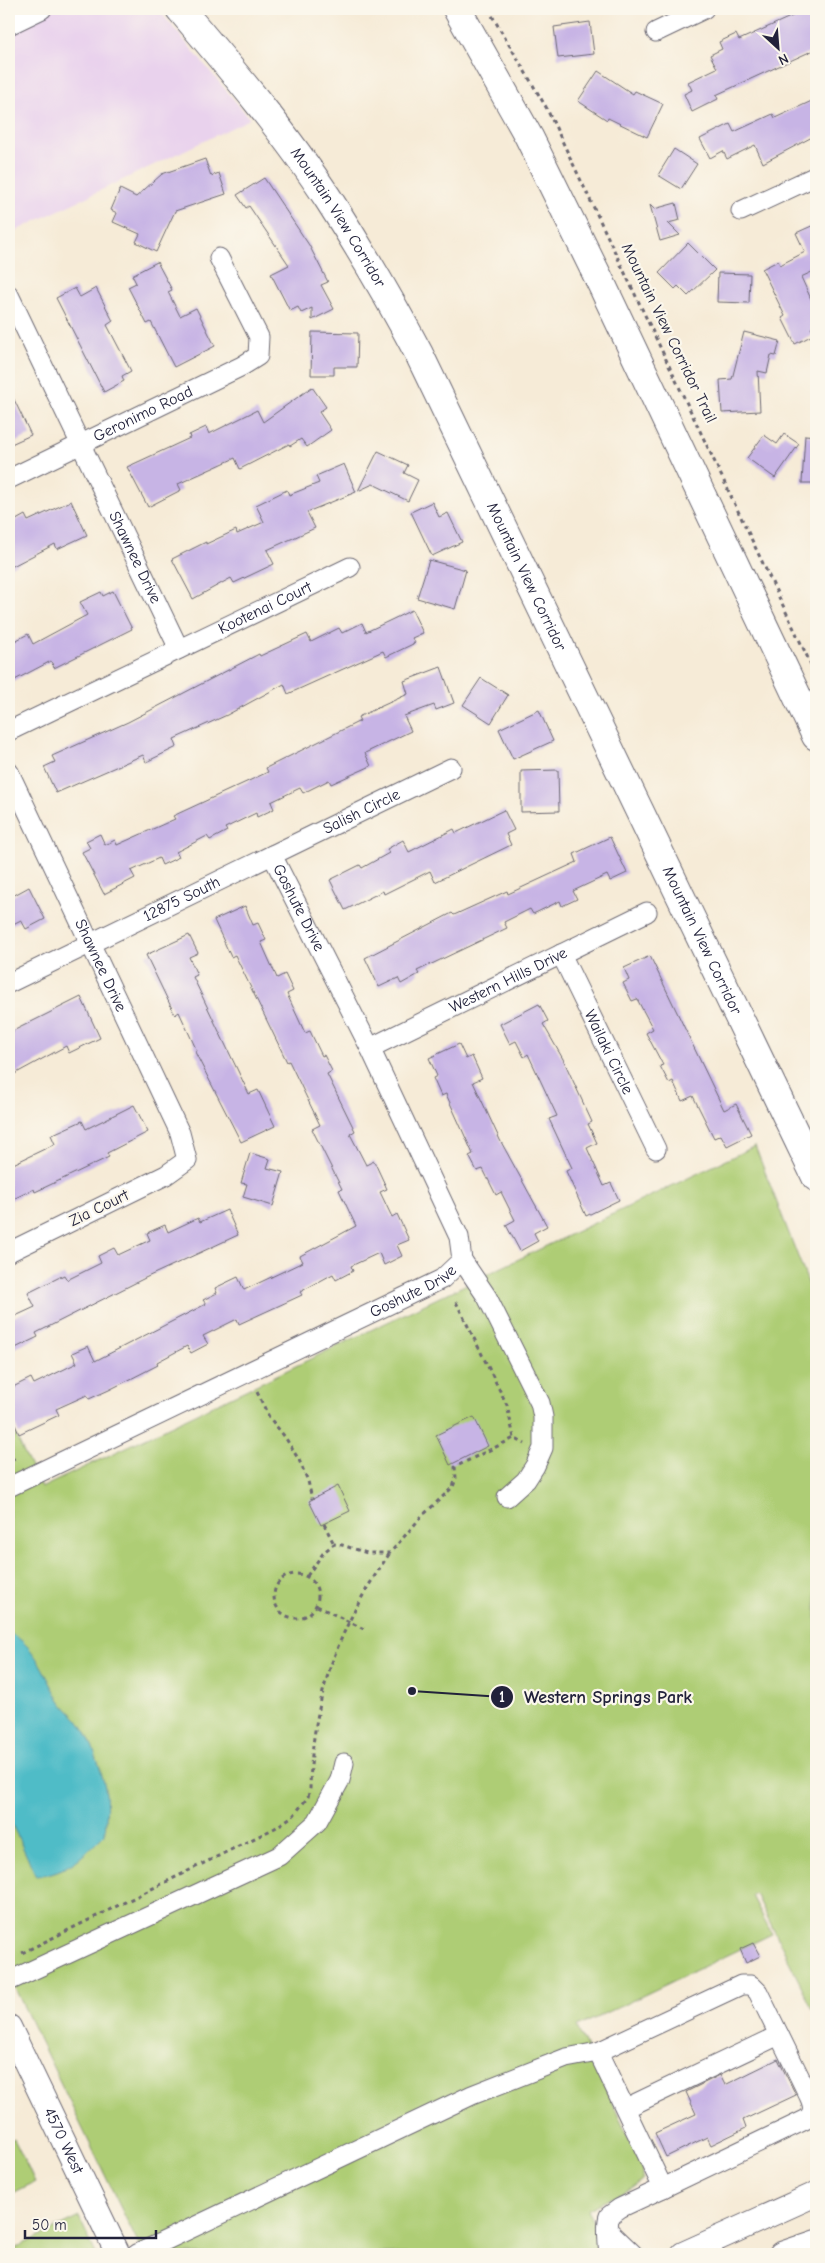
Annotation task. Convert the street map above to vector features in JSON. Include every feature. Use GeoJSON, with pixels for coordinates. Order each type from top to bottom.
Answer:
{"type":"FeatureCollection","features":[{"type":"Feature","properties":{"kind":"highway","name":"Mountain View Corridor"},"geometry":{"type":"LineString","coordinates":[[180,9],[270,118],[328,199],[389,297],[423,363],[816,1177]]}},
{"type":"Feature","properties":{"kind":"highway"},"geometry":{"type":"LineString","coordinates":[[457,9],[537,154],[816,736]]}},
{"type":"Feature","properties":{"kind":"main road","name":"4570 West"},"geometry":{"type":"LineString","coordinates":[[9,2027],[118,2254]]}},
{"type":"Feature","properties":{"kind":"main road"},"geometry":{"type":"LineString","coordinates":[[683,2254],[816,2194]]}},
{"type":"Feature","properties":{"kind":"main road"},"geometry":{"type":"LineString","coordinates":[[781,2254],[816,2242]]}},
{"type":"Feature","properties":{"kind":"street"},"geometry":{"type":"LineString","coordinates":[[9,25],[42,9]]}},
{"type":"Feature","properties":{"kind":"street"},"geometry":{"type":"LineString","coordinates":[[656,32],[704,9]]}},
{"type":"Feature","properties":{"kind":"street"},"geometry":{"type":"LineString","coordinates":[[741,212],[816,176]]}},
{"type":"Feature","properties":{"kind":"street","name":"Geronimo Road"},"geometry":{"type":"LineString","coordinates":[[9,479],[242,366],[258,356],[259,336],[219,258]]}},
{"type":"Feature","properties":{"kind":"street","name":"Shawnee Drive"},"geometry":{"type":"LineString","coordinates":[[9,295],[179,649]]}},
{"type":"Feature","properties":{"kind":"street","name":"Kootenai Court"},"geometry":{"type":"LineString","coordinates":[[179,649],[350,567]]}},
{"type":"Feature","properties":{"kind":"street"},"geometry":{"type":"LineString","coordinates":[[9,731],[179,649]]}},
{"type":"Feature","properties":{"kind":"street","name":"Salish Circle"},"geometry":{"type":"LineString","coordinates":[[272,855],[451,768]]}},
{"type":"Feature","properties":{"kind":"street","name":"Shawnee Drive"},"geometry":{"type":"LineString","coordinates":[[9,772],[180,1133],[187,1160]]}},
{"type":"Feature","properties":{"kind":"street","name":"12875 South"},"geometry":{"type":"LineString","coordinates":[[9,983],[272,855]]}},
{"type":"Feature","properties":{"kind":"street","name":"Goshute Drive"},"geometry":{"type":"LineString","coordinates":[[9,1487],[442,1279],[462,1260],[459,1237],[370,1048],[272,855]]}},
{"type":"Feature","properties":{"kind":"street","name":"Western Hills Drive"},"geometry":{"type":"LineString","coordinates":[[370,1048],[647,912]]}},
{"type":"Feature","properties":{"kind":"street","name":"Wailaki Circle"},"geometry":{"type":"LineString","coordinates":[[561,954],[656,1149]]}},
{"type":"Feature","properties":{"kind":"street","name":"Zia Court"},"geometry":{"type":"LineString","coordinates":[[9,1252],[166,1175],[187,1160]]}},
{"type":"Feature","properties":{"kind":"street"},"geometry":{"type":"LineString","coordinates":[[462,1260],[486,1296],[540,1403],[544,1431],[543,1448],[526,1480],[506,1497]]}},
{"type":"Feature","properties":{"kind":"street"},"geometry":{"type":"LineString","coordinates":[[9,1980],[279,1856],[317,1822],[340,1780],[344,1764]]}},
{"type":"Feature","properties":{"kind":"street"},"geometry":{"type":"LineString","coordinates":[[137,2254],[472,2095],[566,2058],[598,2052],[746,1984],[751,1985],[758,1992],[813,2105],[811,2116],[612,2212],[607,2220],[609,2254]]}},
{"type":"Feature","properties":{"kind":"street"},"geometry":{"type":"LineString","coordinates":[[626,2108],[779,2035]]}},
{"type":"Feature","properties":{"kind":"street"},"geometry":{"type":"LineString","coordinates":[[598,2052],[663,2188]]}},
{"type":"Feature","properties":{"kind":"street"},"geometry":{"type":"LineString","coordinates":[[609,2231],[633,2254]]}},
{"type":"Feature","properties":{"kind":"path","name":"Mountain View Corridor Trail"},"geometry":{"type":"LineString","coordinates":[[488,9],[546,106],[816,675]]}},
{"type":"Feature","properties":{"kind":"path"},"geometry":{"type":"LineString","coordinates":[[456,1302],[506,1405],[514,1438],[523,1443],[543,1448]]}},
{"type":"Feature","properties":{"kind":"path"},"geometry":{"type":"LineString","coordinates":[[257,1392],[269,1417],[285,1437],[302,1465],[312,1499]]}},
{"type":"Feature","properties":{"kind":"path"},"geometry":{"type":"LineString","coordinates":[[18,1955],[255,1840],[294,1815],[308,1797],[310,1789],[310,1767],[321,1700],[330,1664],[348,1621],[371,1580],[390,1553],[422,1516],[453,1487],[456,1478],[455,1467],[514,1438]]}},
{"type":"Feature","properties":{"kind":"path"},"geometry":{"type":"LineString","coordinates":[[9,1451],[14,1460]]}},
{"type":"Feature","properties":{"kind":"path"},"geometry":{"type":"LineString","coordinates":[[324,1524],[334,1544]]}},
{"type":"Feature","properties":{"kind":"path"},"geometry":{"type":"LineString","coordinates":[[307,1576],[324,1552],[334,1544],[367,1553],[390,1553]]}},
{"type":"Feature","properties":{"kind":"path"},"geometry":{"type":"LineString","coordinates":[[300,1573],[307,1576],[312,1579],[318,1589],[319,1595],[316,1606],[306,1616],[293,1618],[280,1612],[274,1599],[276,1585],[287,1575],[300,1573]]}},
{"type":"Feature","properties":{"kind":"path"},"geometry":{"type":"LineString","coordinates":[[316,1606],[366,1630]]}},
{"type":"Feature","properties":{"kind":"shaded area"},"geometry":{"type":"Polygon","coordinates":[[[9,9],[158,9],[250,119],[9,234],[9,9]]]}},
{"type":"Feature","properties":{"kind":"green space"},"geometry":{"type":"Polygon","coordinates":[[[755,1146],[816,1303],[816,2016],[756,1894],[752,1896],[772,1934],[577,2027],[643,2169],[643,2179],[635,2186],[587,2210],[603,2242],[602,2254],[143,2254],[9,1976],[9,1422],[41,1488],[755,1146]]]}},
{"type":"Feature","properties":{"kind":"green space"},"geometry":{"type":"Polygon","coordinates":[[[14,2139],[35,2182],[9,2195],[9,2142],[14,2139]]]}},
{"type":"Feature","properties":{"kind":"green space"},"geometry":{"type":"Polygon","coordinates":[[[79,2217],[96,2254],[9,2254],[9,2251],[79,2217]]]}},
{"type":"Feature","properties":{"kind":"water"},"geometry":{"type":"Polygon","coordinates":[[[9,1633],[26,1645],[40,1664],[62,1703],[82,1726],[96,1755],[106,1792],[105,1834],[82,1856],[67,1867],[36,1876],[9,1818],[9,1633]]]}},
{"type":"Feature","properties":{"kind":"building"},"geometry":{"type":"Polygon","coordinates":[[[808,9],[816,25],[816,49],[716,95],[718,99],[692,112],[684,94],[692,90],[688,82],[717,68],[710,55],[722,49],[719,42],[736,34],[739,40],[808,9]]]}},
{"type":"Feature","properties":{"kind":"building"},"geometry":{"type":"Polygon","coordinates":[[[590,22],[594,54],[558,58],[554,27],[590,22]]]}},
{"type":"Feature","properties":{"kind":"building"},"geometry":{"type":"Polygon","coordinates":[[[598,71],[633,94],[635,91],[663,104],[647,137],[608,118],[607,120],[578,101],[598,71]]]}},
{"type":"Feature","properties":{"kind":"building"},"geometry":{"type":"Polygon","coordinates":[[[816,99],[816,135],[763,163],[755,145],[727,159],[723,151],[710,158],[700,139],[730,124],[734,132],[773,114],[775,118],[816,99]]]}},
{"type":"Feature","properties":{"kind":"building"},"geometry":{"type":"Polygon","coordinates":[[[674,149],[697,164],[681,189],[658,175],[674,149]]]}},
{"type":"Feature","properties":{"kind":"building"},"geometry":{"type":"Polygon","coordinates":[[[205,159],[211,176],[219,173],[226,194],[175,211],[156,252],[136,242],[140,234],[113,222],[117,213],[111,210],[120,189],[136,197],[162,174],[205,159]]]}},
{"type":"Feature","properties":{"kind":"building"},"geometry":{"type":"Polygon","coordinates":[[[264,178],[309,245],[328,282],[321,285],[334,309],[312,320],[312,308],[301,313],[298,307],[290,311],[271,274],[289,265],[249,206],[246,208],[237,195],[264,178]]]}},
{"type":"Feature","properties":{"kind":"building"},"geometry":{"type":"Polygon","coordinates":[[[676,203],[680,220],[668,223],[680,235],[660,241],[650,205],[654,209],[676,203]]]}},
{"type":"Feature","properties":{"kind":"building"},"geometry":{"type":"Polygon","coordinates":[[[816,224],[816,277],[814,271],[801,277],[816,310],[816,326],[811,328],[815,334],[795,344],[782,318],[785,316],[762,269],[778,261],[780,265],[805,252],[796,233],[816,224]]]}},
{"type":"Feature","properties":{"kind":"building"},"geometry":{"type":"Polygon","coordinates":[[[688,243],[715,270],[688,296],[678,286],[675,289],[659,273],[688,243]]]}},
{"type":"Feature","properties":{"kind":"building"},"geometry":{"type":"Polygon","coordinates":[[[157,262],[172,290],[168,292],[180,316],[196,308],[215,346],[174,367],[151,322],[147,324],[128,287],[136,283],[132,275],[157,262]]]}},
{"type":"Feature","properties":{"kind":"building"},"geometry":{"type":"Polygon","coordinates":[[[718,273],[750,274],[749,303],[717,302],[718,273]]]}},
{"type":"Feature","properties":{"kind":"building"},"geometry":{"type":"Polygon","coordinates":[[[75,288],[80,297],[96,288],[113,321],[107,325],[131,371],[122,376],[124,381],[104,392],[56,298],[75,288]]]}},
{"type":"Feature","properties":{"kind":"building"},"geometry":{"type":"Polygon","coordinates":[[[312,332],[358,333],[357,367],[334,367],[334,375],[311,375],[312,332]]]}},
{"type":"Feature","properties":{"kind":"building"},"geometry":{"type":"Polygon","coordinates":[[[744,332],[780,341],[776,356],[771,355],[767,373],[758,371],[760,411],[722,413],[720,380],[732,379],[744,332]]]}},
{"type":"Feature","properties":{"kind":"building"},"geometry":{"type":"Polygon","coordinates":[[[312,387],[326,407],[319,412],[331,430],[307,447],[301,439],[240,469],[235,458],[178,484],[181,490],[148,507],[127,467],[190,438],[189,435],[206,427],[209,434],[257,410],[263,422],[312,387]]]}},
{"type":"Feature","properties":{"kind":"building"},"geometry":{"type":"Polygon","coordinates":[[[9,389],[31,435],[9,445],[9,389]]]}},
{"type":"Feature","properties":{"kind":"building"},"geometry":{"type":"Polygon","coordinates":[[[784,434],[799,444],[775,478],[747,458],[764,435],[777,444],[784,434]]]}},
{"type":"Feature","properties":{"kind":"building"},"geometry":{"type":"Polygon","coordinates":[[[805,435],[816,436],[816,483],[802,483],[805,435]]]}},
{"type":"Feature","properties":{"kind":"building"},"geometry":{"type":"Polygon","coordinates":[[[378,451],[408,465],[404,473],[418,480],[408,501],[373,484],[358,491],[378,451]]]}},
{"type":"Feature","properties":{"kind":"building"},"geometry":{"type":"Polygon","coordinates":[[[344,464],[356,492],[307,512],[315,528],[267,550],[274,564],[234,583],[231,578],[193,599],[172,559],[206,542],[206,544],[236,530],[237,534],[264,522],[256,505],[287,490],[289,495],[319,483],[316,476],[344,464]]]}},
{"type":"Feature","properties":{"kind":"building"},"geometry":{"type":"Polygon","coordinates":[[[71,501],[87,535],[57,549],[55,544],[9,568],[9,524],[25,515],[28,521],[71,501]]]}},
{"type":"Feature","properties":{"kind":"building"},"geometry":{"type":"Polygon","coordinates":[[[432,502],[439,517],[448,513],[462,542],[432,556],[411,512],[432,502]]]}},
{"type":"Feature","properties":{"kind":"building"},"geometry":{"type":"Polygon","coordinates":[[[429,560],[466,570],[455,609],[417,598],[429,560]]]}},
{"type":"Feature","properties":{"kind":"building"},"geometry":{"type":"Polygon","coordinates":[[[113,591],[132,629],[54,668],[51,661],[9,683],[9,644],[28,634],[33,644],[87,615],[80,602],[101,592],[103,596],[113,591]]]}},
{"type":"Feature","properties":{"kind":"building"},"geometry":{"type":"Polygon","coordinates":[[[412,610],[423,633],[412,638],[415,643],[386,657],[383,651],[288,694],[284,684],[227,715],[174,739],[177,747],[146,762],[143,755],[56,793],[44,767],[55,762],[52,756],[128,722],[259,654],[260,656],[307,634],[311,642],[339,628],[342,633],[362,623],[366,632],[412,610]]]}},
{"type":"Feature","properties":{"kind":"building"},"geometry":{"type":"Polygon","coordinates":[[[441,667],[454,703],[436,710],[434,705],[404,716],[411,731],[365,753],[371,766],[331,784],[329,780],[303,793],[300,788],[271,802],[274,809],[257,817],[256,813],[225,828],[227,831],[210,840],[207,836],[176,852],[179,857],[162,865],[159,858],[131,871],[135,878],[104,894],[82,852],[90,848],[86,841],[100,834],[105,845],[115,840],[117,845],[175,819],[173,816],[268,772],[266,768],[360,721],[358,717],[408,694],[404,681],[441,667]]]}},
{"type":"Feature","properties":{"kind":"building"},"geometry":{"type":"Polygon","coordinates":[[[481,678],[508,695],[491,723],[463,705],[481,678]]]}},
{"type":"Feature","properties":{"kind":"building"},"geometry":{"type":"Polygon","coordinates":[[[539,710],[553,741],[513,759],[499,729],[539,710]]]}},
{"type":"Feature","properties":{"kind":"building"},"geometry":{"type":"Polygon","coordinates":[[[558,770],[559,811],[521,812],[521,771],[558,770]]]}},
{"type":"Feature","properties":{"kind":"building"},"geometry":{"type":"Polygon","coordinates":[[[504,810],[514,830],[506,834],[511,845],[435,882],[430,871],[384,894],[383,891],[345,910],[330,880],[360,865],[362,868],[389,853],[387,849],[403,840],[409,852],[454,829],[456,833],[504,810]]]}},
{"type":"Feature","properties":{"kind":"building"},"geometry":{"type":"Polygon","coordinates":[[[610,837],[627,873],[610,881],[607,875],[573,891],[577,899],[562,906],[560,901],[533,914],[530,909],[504,922],[507,928],[417,971],[419,974],[401,984],[398,978],[379,987],[365,958],[452,913],[454,915],[507,891],[508,894],[577,862],[574,854],[610,837]]]}},
{"type":"Feature","properties":{"kind":"building"},"geometry":{"type":"Polygon","coordinates":[[[29,887],[45,919],[26,929],[21,920],[9,926],[9,898],[29,887]]]}},
{"type":"Feature","properties":{"kind":"building"},"geometry":{"type":"Polygon","coordinates":[[[245,906],[253,925],[258,923],[266,940],[261,942],[277,978],[285,974],[293,991],[287,994],[305,1033],[310,1031],[322,1056],[324,1055],[332,1071],[327,1074],[355,1131],[350,1134],[366,1165],[374,1161],[387,1189],[380,1192],[392,1217],[397,1214],[409,1240],[397,1245],[402,1256],[384,1265],[379,1253],[351,1266],[353,1271],[336,1280],[333,1274],[300,1292],[302,1295],[239,1324],[237,1319],[203,1336],[208,1344],[191,1353],[187,1346],[157,1362],[158,1365],[109,1390],[89,1399],[87,1395],[56,1409],[59,1415],[19,1434],[9,1411],[9,1389],[31,1378],[34,1384],[77,1363],[72,1353],[88,1346],[95,1361],[206,1304],[203,1300],[217,1293],[215,1288],[238,1277],[244,1290],[303,1262],[300,1256],[356,1226],[339,1190],[342,1189],[312,1129],[320,1125],[235,955],[231,957],[214,920],[245,906]]]}},
{"type":"Feature","properties":{"kind":"building"},"geometry":{"type":"Polygon","coordinates":[[[189,935],[198,953],[189,957],[197,975],[193,977],[249,1094],[258,1090],[275,1126],[241,1142],[195,1052],[197,1051],[179,1012],[175,1015],[146,955],[189,935]]]}},
{"type":"Feature","properties":{"kind":"building"},"geometry":{"type":"Polygon","coordinates":[[[650,956],[724,1110],[736,1104],[751,1134],[727,1146],[721,1135],[714,1138],[693,1096],[682,1101],[673,1081],[669,1083],[660,1066],[663,1065],[646,1033],[653,1029],[637,999],[632,1001],[623,983],[629,980],[624,968],[650,956]]]}},
{"type":"Feature","properties":{"kind":"building"},"geometry":{"type":"Polygon","coordinates":[[[81,997],[100,1038],[69,1053],[66,1046],[9,1077],[9,1033],[81,997]]]}},
{"type":"Feature","properties":{"kind":"building"},"geometry":{"type":"Polygon","coordinates":[[[539,1004],[548,1021],[543,1024],[563,1059],[592,1122],[588,1124],[597,1143],[587,1148],[604,1186],[611,1183],[619,1200],[586,1216],[566,1171],[572,1168],[549,1119],[557,1116],[528,1054],[524,1057],[516,1041],[510,1044],[500,1024],[539,1004]]]}},
{"type":"Feature","properties":{"kind":"building"},"geometry":{"type":"Polygon","coordinates":[[[459,1044],[466,1059],[472,1056],[482,1078],[473,1082],[500,1140],[547,1226],[534,1233],[538,1241],[520,1251],[506,1225],[515,1220],[501,1192],[496,1195],[483,1169],[477,1171],[469,1156],[473,1154],[446,1094],[441,1096],[433,1078],[437,1076],[429,1058],[459,1044]]]}},
{"type":"Feature","properties":{"kind":"building"},"geometry":{"type":"Polygon","coordinates":[[[134,1105],[148,1132],[107,1153],[109,1157],[35,1192],[34,1189],[9,1201],[9,1166],[55,1144],[51,1135],[82,1121],[86,1129],[134,1105]]]}},
{"type":"Feature","properties":{"kind":"building"},"geometry":{"type":"Polygon","coordinates":[[[250,1153],[270,1159],[267,1168],[283,1172],[273,1206],[243,1197],[247,1184],[241,1183],[250,1153]]]}},
{"type":"Feature","properties":{"kind":"building"},"geometry":{"type":"Polygon","coordinates":[[[227,1210],[238,1235],[145,1278],[36,1333],[38,1337],[9,1351],[9,1319],[35,1307],[28,1293],[64,1275],[67,1280],[101,1263],[98,1256],[114,1248],[118,1255],[150,1240],[147,1233],[165,1225],[168,1232],[198,1218],[200,1222],[227,1210]]]}},
{"type":"Feature","properties":{"kind":"building"},"geometry":{"type":"Polygon","coordinates":[[[474,1417],[488,1446],[450,1465],[436,1435],[474,1417]]]}},
{"type":"Feature","properties":{"kind":"building"},"geometry":{"type":"Polygon","coordinates":[[[338,1486],[350,1511],[321,1525],[309,1501],[338,1486]]]}},
{"type":"Feature","properties":{"kind":"building"},"geometry":{"type":"Polygon","coordinates":[[[753,1943],[760,1956],[746,1963],[740,1949],[753,1943]]]}},
{"type":"Feature","properties":{"kind":"building"},"geometry":{"type":"Polygon","coordinates":[[[778,2059],[796,2095],[743,2120],[746,2128],[711,2145],[707,2137],[666,2157],[655,2133],[696,2114],[686,2092],[720,2075],[725,2085],[778,2059]]]}},
{"type":"Feature","properties":{"kind":"place","name":"Western Springs Park"},"geometry":{"type":"Point","coordinates":[412,1691]}}]}
